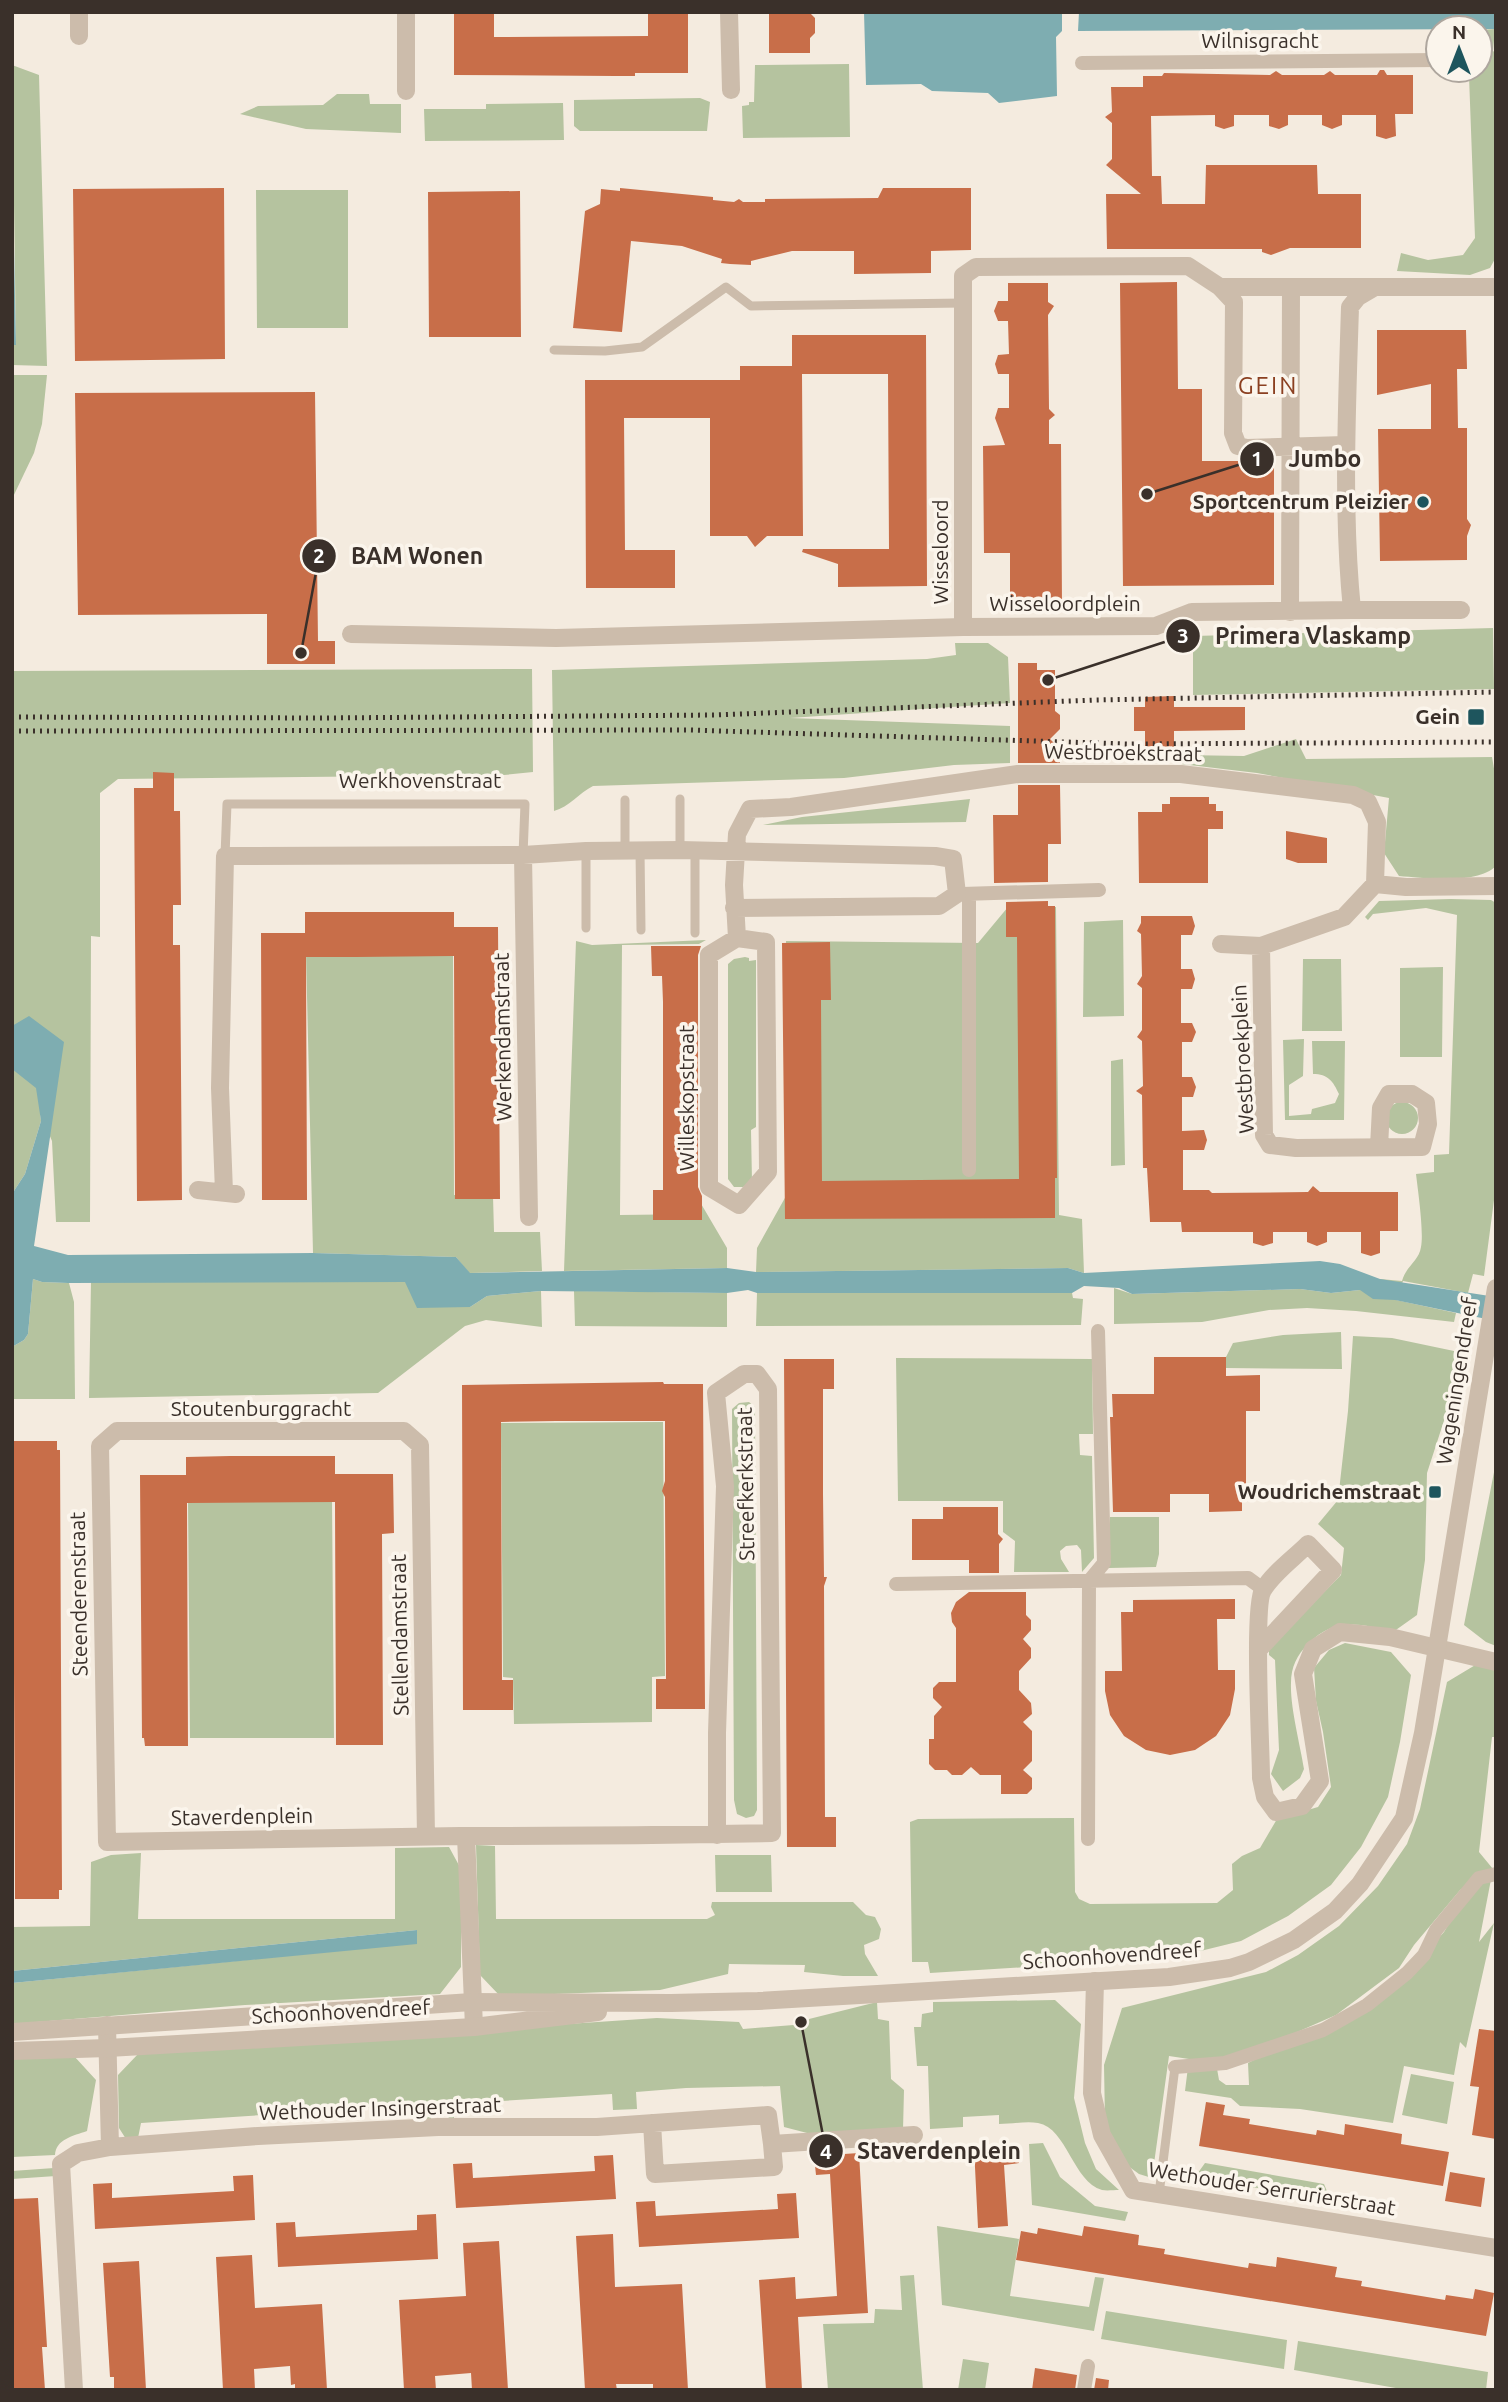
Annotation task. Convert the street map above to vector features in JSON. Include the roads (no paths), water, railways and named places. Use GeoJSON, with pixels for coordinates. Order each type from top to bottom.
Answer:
{"type":"FeatureCollection","features":[{"type":"Feature","properties":{"kind":"street"},"geometry":{"type":"LineString","coordinates":[[79,12],[79,36]]}},
{"type":"Feature","properties":{"kind":"street"},"geometry":{"type":"LineString","coordinates":[[406,12],[406,91]]}},
{"type":"Feature","properties":{"kind":"street"},"geometry":{"type":"LineString","coordinates":[[729,12],[731,90]]}},
{"type":"Feature","properties":{"kind":"street","name":"Wilnisgracht"},"geometry":{"type":"LineString","coordinates":[[1082,63],[1424,60]]}},
{"type":"Feature","properties":{"kind":"street","name":"Wisseloord"},"geometry":{"type":"LineString","coordinates":[[351,634],[556,638],[963,627],[963,276],[976,267],[1188,266],[1220,286]]}},
{"type":"Feature","properties":{"kind":"street"},"geometry":{"type":"LineString","coordinates":[[1220,286],[1496,288]]}},
{"type":"Feature","properties":{"kind":"street"},"geometry":{"type":"LineString","coordinates":[[1220,286],[1234,302],[1233,433],[1238,446],[1345,445]]}},
{"type":"Feature","properties":{"kind":"street"},"geometry":{"type":"LineString","coordinates":[[1290,612],[1291,286]]}},
{"type":"Feature","properties":{"kind":"street"},"geometry":{"type":"LineString","coordinates":[[1352,610],[1348,570],[1345,445],[1350,307],[1358,297],[1374,286]]}},
{"type":"Feature","properties":{"kind":"street","name":"Wisseloordplein"},"geometry":{"type":"LineString","coordinates":[[963,627],[1156,626],[1192,612],[1461,610]]}},
{"type":"Feature","properties":{"kind":"street","name":"Westbroekstraat"},"geometry":{"type":"LineString","coordinates":[[736,853],[737,834],[750,809],[791,807],[1018,774],[1181,774],[1353,795],[1368,802],[1377,822],[1375,884]]}},
{"type":"Feature","properties":{"kind":"street"},"geometry":{"type":"LineString","coordinates":[[225,856],[523,855],[586,850],[687,850],[935,856],[953,859],[963,894],[970,1170]]}},
{"type":"Feature","properties":{"kind":"street"},"geometry":{"type":"LineString","coordinates":[[736,853],[734,908],[737,938]]}},
{"type":"Feature","properties":{"kind":"street","name":"Werkendamstraat"},"geometry":{"type":"LineString","coordinates":[[523,855],[529,1217]]}},
{"type":"Feature","properties":{"kind":"street","name":"Werkhovenstraat"},"geometry":{"type":"LineString","coordinates":[[198,1190],[230,1193],[220,1088],[225,856]]}},
{"type":"Feature","properties":{"kind":"street"},"geometry":{"type":"LineString","coordinates":[[1221,944],[1261,946],[1344,917],[1375,884],[1406,887],[1491,886]]}},
{"type":"Feature","properties":{"kind":"street"},"geometry":{"type":"LineString","coordinates":[[734,908],[939,906],[963,894],[1099,890]]}},
{"type":"Feature","properties":{"kind":"street","name":"Willeskopstraat"},"geometry":{"type":"LineString","coordinates":[[737,938],[766,942],[768,1172],[739,1205],[709,1187],[709,955],[737,938]]}},
{"type":"Feature","properties":{"kind":"street","name":"Westbroekplein"},"geometry":{"type":"LineString","coordinates":[[1261,946],[1264,1135],[1270,1145],[1379,1147]]}},
{"type":"Feature","properties":{"kind":"street","name":"Wageningendreef"},"geometry":{"type":"LineString","coordinates":[[1436,1647],[1496,1287]]}},
{"type":"Feature","properties":{"kind":"street"},"geometry":{"type":"LineString","coordinates":[[1088,1839],[1089,1581],[1104,1563],[1098,1331]]}},
{"type":"Feature","properties":{"kind":"street","name":"Streefkerkstraat"},"geometry":{"type":"LineString","coordinates":[[717,1835],[717,1733],[725,1486],[716,1392],[744,1374],[757,1374],[768,1389],[772,1833]]}},
{"type":"Feature","properties":{"kind":"street","name":"Stoutenburggracht"},"geometry":{"type":"LineString","coordinates":[[110,1438],[117,1432],[404,1431],[411,1437]]}},
{"type":"Feature","properties":{"kind":"street","name":"Stellendamstraat"},"geometry":{"type":"LineString","coordinates":[[411,1437],[420,1446],[426,1837]]}},
{"type":"Feature","properties":{"kind":"street","name":"Steenderenstraat"},"geometry":{"type":"LineString","coordinates":[[105,1754],[100,1446],[110,1438]]}},
{"type":"Feature","properties":{"kind":"street"},"geometry":{"type":"LineString","coordinates":[[1259,1649],[1333,1570],[1308,1544],[1263,1589],[1258,1599],[1261,1778],[1265,1797],[1276,1812],[1302,1805],[1320,1781],[1303,1674],[1313,1649],[1340,1632],[1390,1636],[1496,1662]]}},
{"type":"Feature","properties":{"kind":"street"},"geometry":{"type":"LineString","coordinates":[[896,1584],[1248,1578],[1263,1589]]}},
{"type":"Feature","properties":{"kind":"street","name":"Schoonhovendreef"},"geometry":{"type":"LineString","coordinates":[[12,2032],[472,2002],[758,2001],[1169,1978],[1230,1968],[1273,1952],[1335,1911],[1360,1884],[1404,1818],[1421,1745],[1436,1647]]}},
{"type":"Feature","properties":{"kind":"street","name":"Staverdenplein"},"geometry":{"type":"LineString","coordinates":[[105,1754],[107,1842],[772,1833]]}},
{"type":"Feature","properties":{"kind":"street"},"geometry":{"type":"LineString","coordinates":[[466,1836],[474,2027]]}},
{"type":"Feature","properties":{"kind":"street"},"geometry":{"type":"LineString","coordinates":[[1175,2067],[1225,2063],[1323,2030],[1367,2005],[1407,1973],[1424,1955],[1436,1930],[1479,1878],[1496,1874]]}},
{"type":"Feature","properties":{"kind":"street","name":"Wethouder Serrurierstraat"},"geometry":{"type":"LineString","coordinates":[[1095,1981],[1091,2093],[1102,2135],[1133,2190],[1496,2248]]}},
{"type":"Feature","properties":{"kind":"street","name":"Schoonhovendreef"},"geometry":{"type":"LineString","coordinates":[[12,2051],[474,2027],[671,2003]]}},
{"type":"Feature","properties":{"kind":"street"},"geometry":{"type":"LineString","coordinates":[[107,2025],[110,2147]]}},
{"type":"Feature","properties":{"kind":"street","name":"Wethouder Insingerstraat"},"geometry":{"type":"LineString","coordinates":[[75,2390],[61,2164],[78,2153],[110,2147],[438,2127],[597,2127],[768,2115],[772,2144]]}},
{"type":"Feature","properties":{"kind":"street"},"geometry":{"type":"LineString","coordinates":[[652,2123],[655,2174],[774,2167],[772,2144],[914,2135]]}},
{"type":"Feature","properties":{"kind":"street"},"geometry":{"type":"LineString","coordinates":[[1084,2390],[1088,2366]]}},
{"type":"Feature","properties":{"kind":"lane"},"geometry":{"type":"LineString","coordinates":[[554,350],[605,351],[642,347],[726,286],[751,306],[963,303]]}},
{"type":"Feature","properties":{"kind":"lane"},"geometry":{"type":"LineString","coordinates":[[680,799],[695,933]]}},
{"type":"Feature","properties":{"kind":"lane"},"geometry":{"type":"LineString","coordinates":[[625,800],[641,930]]}},
{"type":"Feature","properties":{"kind":"lane","name":"Werkhovenstraat"},"geometry":{"type":"LineString","coordinates":[[225,856],[227,804],[525,804],[523,855]]}},
{"type":"Feature","properties":{"kind":"lane"},"geometry":{"type":"LineString","coordinates":[[586,850],[586,928]]}},
{"type":"Feature","properties":{"kind":"lane"},"geometry":{"type":"LineString","coordinates":[[1159,2194],[1175,2067]]}},
{"type":"Feature","properties":{"kind":"water"},"geometry":{"type":"Polygon","coordinates":[[[864,12],[1062,12],[1062,31],[1056,37],[1057,96],[999,103],[988,93],[932,91],[921,84],[866,85],[864,12]]]}},
{"type":"Feature","properties":{"kind":"water"},"geometry":{"type":"Polygon","coordinates":[[[1079,12],[1496,12],[1496,29],[1494,14],[1424,14],[1424,29],[1078,31],[1079,12]]]}},
{"type":"Feature","properties":{"kind":"water"},"geometry":{"type":"Polygon","coordinates":[[[12,147],[16,345],[12,345],[12,147]]]}},
{"type":"Feature","properties":{"kind":"water"},"geometry":{"type":"Polygon","coordinates":[[[29,1016],[64,1042],[34,1246],[68,1255],[313,1253],[456,1257],[470,1273],[727,1268],[756,1272],[1068,1268],[1084,1273],[1320,1261],[1340,1264],[1380,1279],[1496,1297],[1496,1321],[1395,1300],[1373,1299],[1360,1290],[1331,1293],[1300,1289],[1132,1294],[1119,1288],[1084,1286],[1072,1293],[541,1291],[487,1296],[470,1307],[417,1308],[405,1282],[68,1283],[33,1279],[28,1334],[24,1340],[12,1347],[12,1194],[25,1174],[41,1121],[36,1088],[12,1069],[12,1026],[29,1016]]]}},
{"type":"Feature","properties":{"kind":"water"},"geometry":{"type":"Polygon","coordinates":[[[417,1930],[417,1944],[12,1983],[12,1971],[417,1930]]]}},
{"type":"Feature","properties":{"kind":"railway"},"geometry":{"type":"LineString","coordinates":[[12,717],[715,715],[1096,700],[1496,692]]}},
{"type":"Feature","properties":{"kind":"railway"},"geometry":{"type":"LineString","coordinates":[[12,731],[690,730],[1128,744],[1496,742]]}},
{"type":"Feature","properties":{"kind":"place","name":"Jumbo"},"geometry":{"type":"Point","coordinates":[1147,494]}},
{"type":"Feature","properties":{"kind":"place","name":"Sportcentrum Pleizier"},"geometry":{"type":"Point","coordinates":[1423,502]}},
{"type":"Feature","properties":{"kind":"place","name":"BAM Wonen"},"geometry":{"type":"Point","coordinates":[301,653]}},
{"type":"Feature","properties":{"kind":"place","name":"Primera Vlaskamp"},"geometry":{"type":"Point","coordinates":[1048,680]}},
{"type":"Feature","properties":{"kind":"place","name":"Gein"},"geometry":{"type":"Point","coordinates":[1476,717]}},
{"type":"Feature","properties":{"kind":"place","name":"Woudrichemstraat"},"geometry":{"type":"Point","coordinates":[1435,1492]}},
{"type":"Feature","properties":{"kind":"place","name":"Staverdenplein"},"geometry":{"type":"Point","coordinates":[801,2022]}},
{"type":"Feature","properties":{"kind":"district","name":"GEIN"},"geometry":{"type":"Point","coordinates":[1268,386]}}]}
